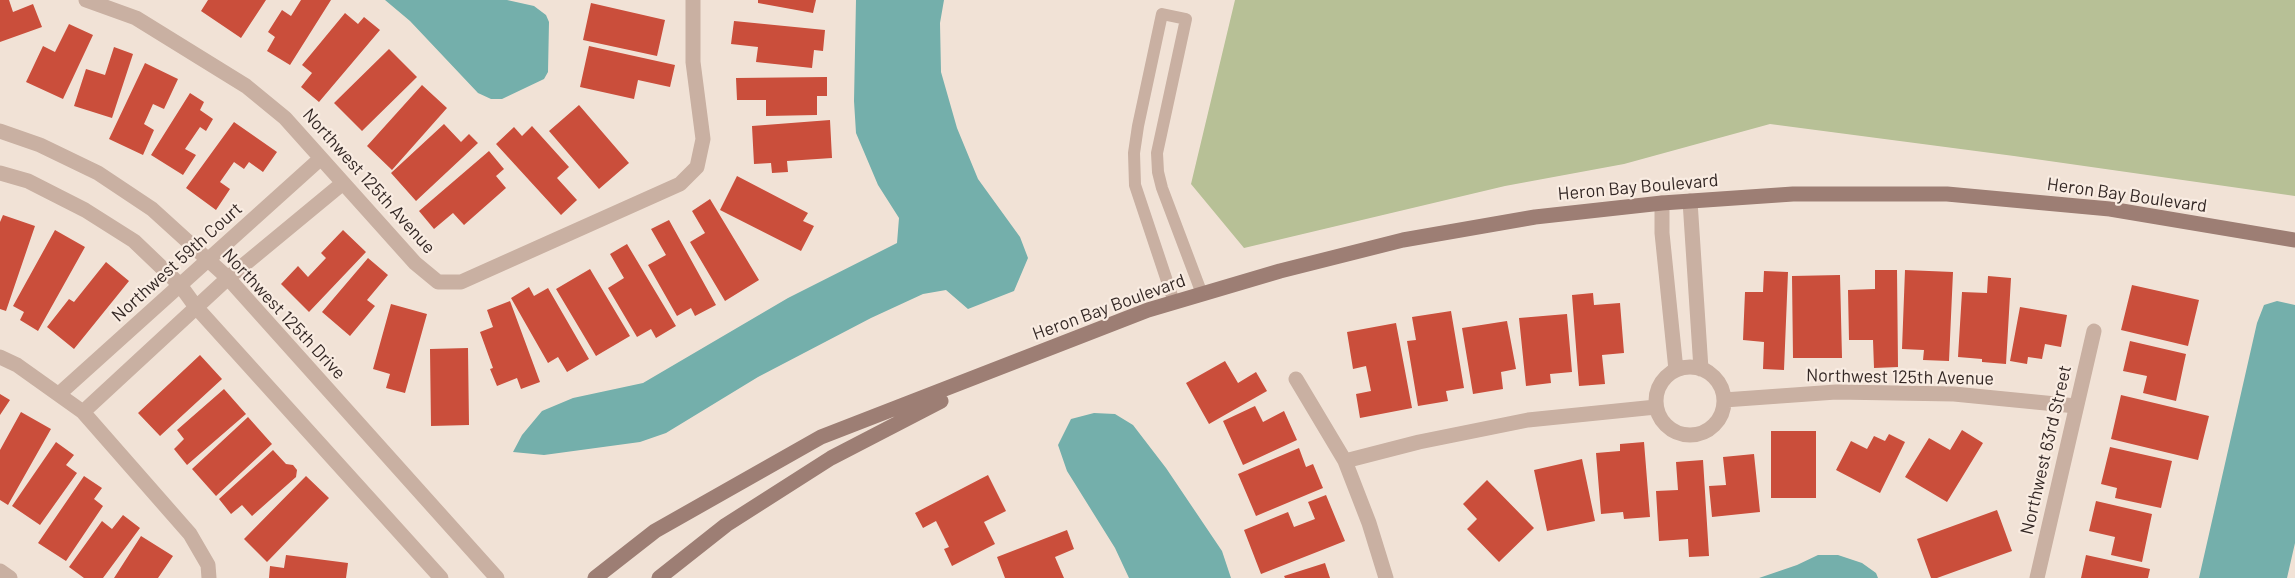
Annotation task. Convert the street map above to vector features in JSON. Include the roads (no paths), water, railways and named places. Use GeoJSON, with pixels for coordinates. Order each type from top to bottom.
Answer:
{"type":"FeatureCollection","features":[{"type":"Feature","properties":{"kind":"street","name":"Northwest 125th Avenue"},"geometry":{"type":"LineString","coordinates":[[86,0],[135,18],[246,86],[285,118],[415,264],[438,282],[461,282],[680,184],[697,167],[703,139],[693,62],[693,0]]}},
{"type":"Feature","properties":{"kind":"street","name":"Northwest 125th Drive"},"geometry":{"type":"LineString","coordinates":[[0,131],[40,145],[98,173],[152,209],[228,278],[497,578]]}},
{"type":"Feature","properties":{"kind":"street","name":"Northwest 59th Court"},"geometry":{"type":"LineString","coordinates":[[59,394],[320,159]]}},
{"type":"Feature","properties":{"kind":"street"},"geometry":{"type":"LineString","coordinates":[[0,173],[28,181],[85,210],[134,241],[180,285],[196,307],[441,578]]}},
{"type":"Feature","properties":{"kind":"street"},"geometry":{"type":"LineString","coordinates":[[83,412],[228,278],[343,183]]}},
{"type":"Feature","properties":{"kind":"street","name":"Heron Bay Boulevard"},"geometry":{"type":"LineString","coordinates":[[595,578],[655,531],[821,438],[1148,310],[1280,271],[1403,240],[1535,217],[1662,203],[1793,194],[1947,194],[2110,209],[2295,240]]}},
{"type":"Feature","properties":{"kind":"street"},"geometry":{"type":"LineString","coordinates":[[1690,201],[1701,369]]}},
{"type":"Feature","properties":{"kind":"street"},"geometry":{"type":"LineString","coordinates":[[1662,203],[1662,232],[1676,370]]}},
{"type":"Feature","properties":{"kind":"street","name":"Northwest 63rd Street"},"geometry":{"type":"LineString","coordinates":[[2037,578],[2094,331]]}},
{"type":"Feature","properties":{"kind":"street"},"geometry":{"type":"LineString","coordinates":[[0,357],[83,412],[190,534],[208,566],[209,578]]}},
{"type":"Feature","properties":{"kind":"street","name":"Heron Bay Boulevard"},"geometry":{"type":"LineString","coordinates":[[659,578],[726,525],[831,458],[1005,367]]}},
{"type":"Feature","properties":{"kind":"street"},"geometry":{"type":"LineString","coordinates":[[1686,367],[1701,369],[1716,379],[1722,389],[1723,411],[1709,429],[1699,434],[1676,433],[1667,427],[1660,417],[1656,406],[1656,395],[1666,376],[1676,370],[1686,367]]}},
{"type":"Feature","properties":{"kind":"street"},"geometry":{"type":"LineString","coordinates":[[1296,379],[1345,461],[1369,523],[1386,578]]}},
{"type":"Feature","properties":{"kind":"street","name":"Northwest 125th Avenue"},"geometry":{"type":"LineString","coordinates":[[1724,400],[1836,392],[1954,394],[2076,406]]}},
{"type":"Feature","properties":{"kind":"street"},"geometry":{"type":"LineString","coordinates":[[1345,461],[1419,442],[1528,420],[1656,406]]}},
{"type":"Feature","properties":{"kind":"street"},"geometry":{"type":"LineString","coordinates":[[0,571],[10,578]]}},
{"type":"Feature","properties":{"kind":"lane"},"geometry":{"type":"LineString","coordinates":[[1174,302],[1134,185],[1134,153],[1138,126],[1162,14],[1186,19],[1157,153],[1158,172],[1202,294]]}},
{"type":"Feature","properties":{"kind":"water"},"geometry":{"type":"Polygon","coordinates":[[[385,0],[507,0],[534,6],[546,15],[549,22],[548,72],[544,79],[502,99],[491,99],[478,93],[410,21],[385,0]]]}},
{"type":"Feature","properties":{"kind":"water"},"geometry":{"type":"Polygon","coordinates":[[[856,0],[944,0],[940,23],[941,72],[957,128],[978,179],[1020,237],[1028,258],[1014,291],[968,309],[946,290],[923,294],[871,318],[758,377],[666,433],[640,442],[544,455],[513,452],[522,435],[542,411],[573,398],[643,383],[788,298],[897,243],[899,218],[878,185],[856,133],[854,101],[856,0]]]}},
{"type":"Feature","properties":{"kind":"water"},"geometry":{"type":"Polygon","coordinates":[[[2277,301],[2295,305],[2295,543],[2287,578],[2199,578],[2257,323],[2264,305],[2277,301]]]}},
{"type":"Feature","properties":{"kind":"water"},"geometry":{"type":"Polygon","coordinates":[[[1094,413],[1115,414],[1133,425],[1166,468],[1222,551],[1231,578],[1129,578],[1115,548],[1067,471],[1058,445],[1071,419],[1094,413]]]}},
{"type":"Feature","properties":{"kind":"water"},"geometry":{"type":"Polygon","coordinates":[[[1818,555],[1838,555],[1862,563],[1876,573],[1878,578],[1759,578],[1818,555]]]}}]}
